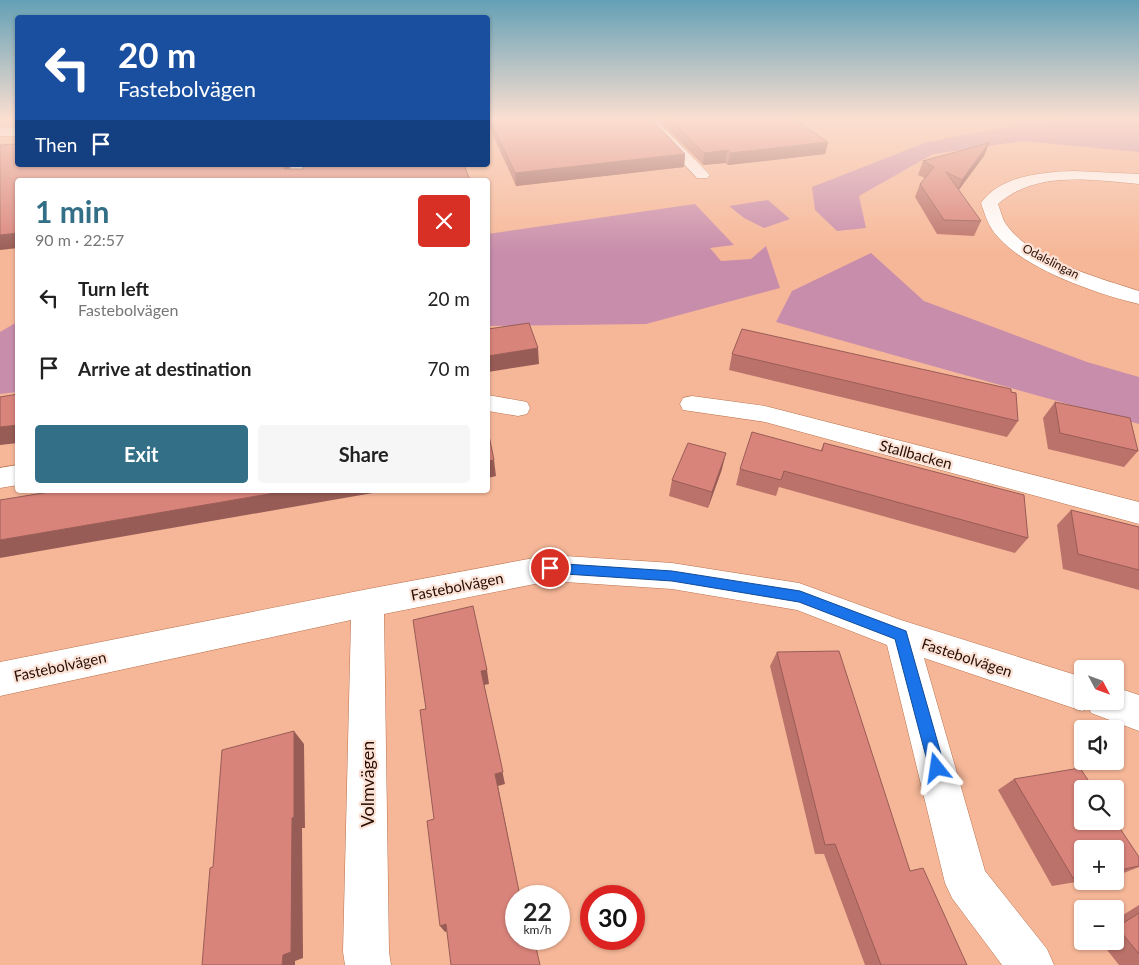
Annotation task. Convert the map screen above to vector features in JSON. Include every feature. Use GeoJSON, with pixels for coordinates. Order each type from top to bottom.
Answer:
{"type":"FeatureCollection","features":[{"type":"Feature","properties":{"kind":"street"},"geometry":{"type":"LineString","coordinates":[[690,163],[702,175]]}},
{"type":"Feature","properties":{"kind":"street","name":"Odalslingan"},"geometry":{"type":"LineString","coordinates":[[1139,180],[1082,175],[1043,176],[1010,187],[989,203],[1003,233],[1027,251],[1068,273],[1139,298]]}},
{"type":"Feature","properties":{"kind":"street"},"geometry":{"type":"LineString","coordinates":[[490,403],[518,408]]}},
{"type":"Feature","properties":{"kind":"street","name":"Stallbacken"},"geometry":{"type":"LineString","coordinates":[[692,404],[765,414],[1139,513]]}},
{"type":"Feature","properties":{"kind":"street"},"geometry":{"type":"LineString","coordinates":[[0,478],[15,476]]}},
{"type":"Feature","properties":{"kind":"street","name":"Fastebolvägen"},"geometry":{"type":"LineString","coordinates":[[0,679],[368,603],[550,568],[672,576],[800,597],[901,635],[1074,691]]}},
{"type":"Feature","properties":{"kind":"street","name":"Volmvägen"},"geometry":{"type":"LineString","coordinates":[[368,603],[366,952],[368,965]]}},
{"type":"Feature","properties":{"kind":"street"},"geometry":{"type":"LineString","coordinates":[[901,635],[968,883],[1031,965]]}},
{"type":"Feature","properties":{"kind":"street"},"geometry":{"type":"LineString","coordinates":[[1124,708],[1139,713]]}},
{"type":"Feature","properties":{"kind":"shaded area"},"geometry":{"type":"Polygon","coordinates":[[[873,163],[917,163],[859,196],[866,228],[837,231],[815,210],[812,187],[873,163]]]}},
{"type":"Feature","properties":{"kind":"shaded area"},"geometry":{"type":"Polygon","coordinates":[[[768,200],[790,219],[764,228],[744,218],[729,206],[768,200]]]}},
{"type":"Feature","properties":{"kind":"shaded area"},"geometry":{"type":"Polygon","coordinates":[[[695,204],[734,245],[710,248],[721,261],[751,259],[766,246],[780,288],[646,324],[490,326],[490,234],[695,204]]]}},
{"type":"Feature","properties":{"kind":"shaded area"},"geometry":{"type":"Polygon","coordinates":[[[871,253],[924,301],[1087,362],[1139,377],[1139,424],[776,322],[792,291],[871,253]]]}},
{"type":"Feature","properties":{"kind":"shaded area"},"geometry":{"type":"Polygon","coordinates":[[[15,323],[15,392],[0,394],[0,332],[15,323]]]}},
{"type":"Feature","properties":{"kind":"building"},"geometry":{"type":"Polygon","coordinates":[[[0,163],[15,163],[15,167],[284,167],[284,169],[303,169],[303,167],[465,167],[469,178],[15,178],[15,233],[0,235],[0,163]]]}},
{"type":"Feature","properties":{"kind":"building"},"geometry":{"type":"Polygon","coordinates":[[[510,163],[604,163],[515,173],[510,163]]]}},
{"type":"Feature","properties":{"kind":"building"},"geometry":{"type":"Polygon","coordinates":[[[927,163],[974,163],[962,180],[946,172],[981,221],[944,220],[920,184],[934,167],[927,163]]]}},
{"type":"Feature","properties":{"kind":"building"},"geometry":{"type":"Polygon","coordinates":[[[529,323],[538,348],[490,356],[490,329],[529,323]]]}},
{"type":"Feature","properties":{"kind":"building"},"geometry":{"type":"Polygon","coordinates":[[[742,329],[1011,389],[1011,392],[1016,393],[1018,421],[732,354],[742,329]]]}},
{"type":"Feature","properties":{"kind":"building"},"geometry":{"type":"Polygon","coordinates":[[[15,394],[15,425],[0,427],[0,397],[15,394]]]}},
{"type":"Feature","properties":{"kind":"building"},"geometry":{"type":"Polygon","coordinates":[[[1055,402],[1130,418],[1138,451],[1060,433],[1055,402]]]}},
{"type":"Feature","properties":{"kind":"building"},"geometry":{"type":"Polygon","coordinates":[[[752,432],[822,451],[824,443],[1024,495],[1028,538],[784,471],[781,480],[740,469],[752,432]]]}},
{"type":"Feature","properties":{"kind":"building"},"geometry":{"type":"Polygon","coordinates":[[[490,441],[494,460],[490,461],[490,441]]]}},
{"type":"Feature","properties":{"kind":"building"},"geometry":{"type":"Polygon","coordinates":[[[688,443],[726,453],[712,492],[672,480],[688,443]]]}},
{"type":"Feature","properties":{"kind":"building"},"geometry":{"type":"Polygon","coordinates":[[[43,493],[274,493],[0,540],[0,500],[43,493]]]}},
{"type":"Feature","properties":{"kind":"building"},"geometry":{"type":"Polygon","coordinates":[[[1071,510],[1139,527],[1139,570],[1078,554],[1071,510]]]}},
{"type":"Feature","properties":{"kind":"building"},"geometry":{"type":"Polygon","coordinates":[[[473,606],[487,670],[481,671],[503,772],[495,774],[518,885],[505,885],[505,950],[537,950],[540,965],[451,965],[446,924],[440,926],[427,821],[434,819],[420,710],[426,709],[413,620],[473,606]]]}},
{"type":"Feature","properties":{"kind":"building"},"geometry":{"type":"Polygon","coordinates":[[[839,651],[910,871],[923,868],[967,965],[881,965],[835,844],[825,845],[777,652],[839,651]]]}},
{"type":"Feature","properties":{"kind":"building"},"geometry":{"type":"Polygon","coordinates":[[[294,731],[291,952],[283,955],[282,965],[202,965],[210,868],[213,867],[222,750],[294,731]]]}},
{"type":"Feature","properties":{"kind":"building"},"geometry":{"type":"Polygon","coordinates":[[[1074,769],[1081,770],[1088,780],[1074,780],[1074,830],[1121,830],[1139,857],[1139,866],[1124,869],[1124,840],[1074,840],[1073,878],[1014,779],[1074,769]]]}},
{"type":"Feature","properties":{"kind":"building"},"geometry":{"type":"Polygon","coordinates":[[[1139,913],[1139,954],[1124,936],[1124,923],[1139,913]]]}},
{"type":"Feature","properties":{"kind":"route"},"geometry":{"type":"LineString","coordinates":[[550,568],[672,576],[800,597],[901,635],[937,768]]}}]}
